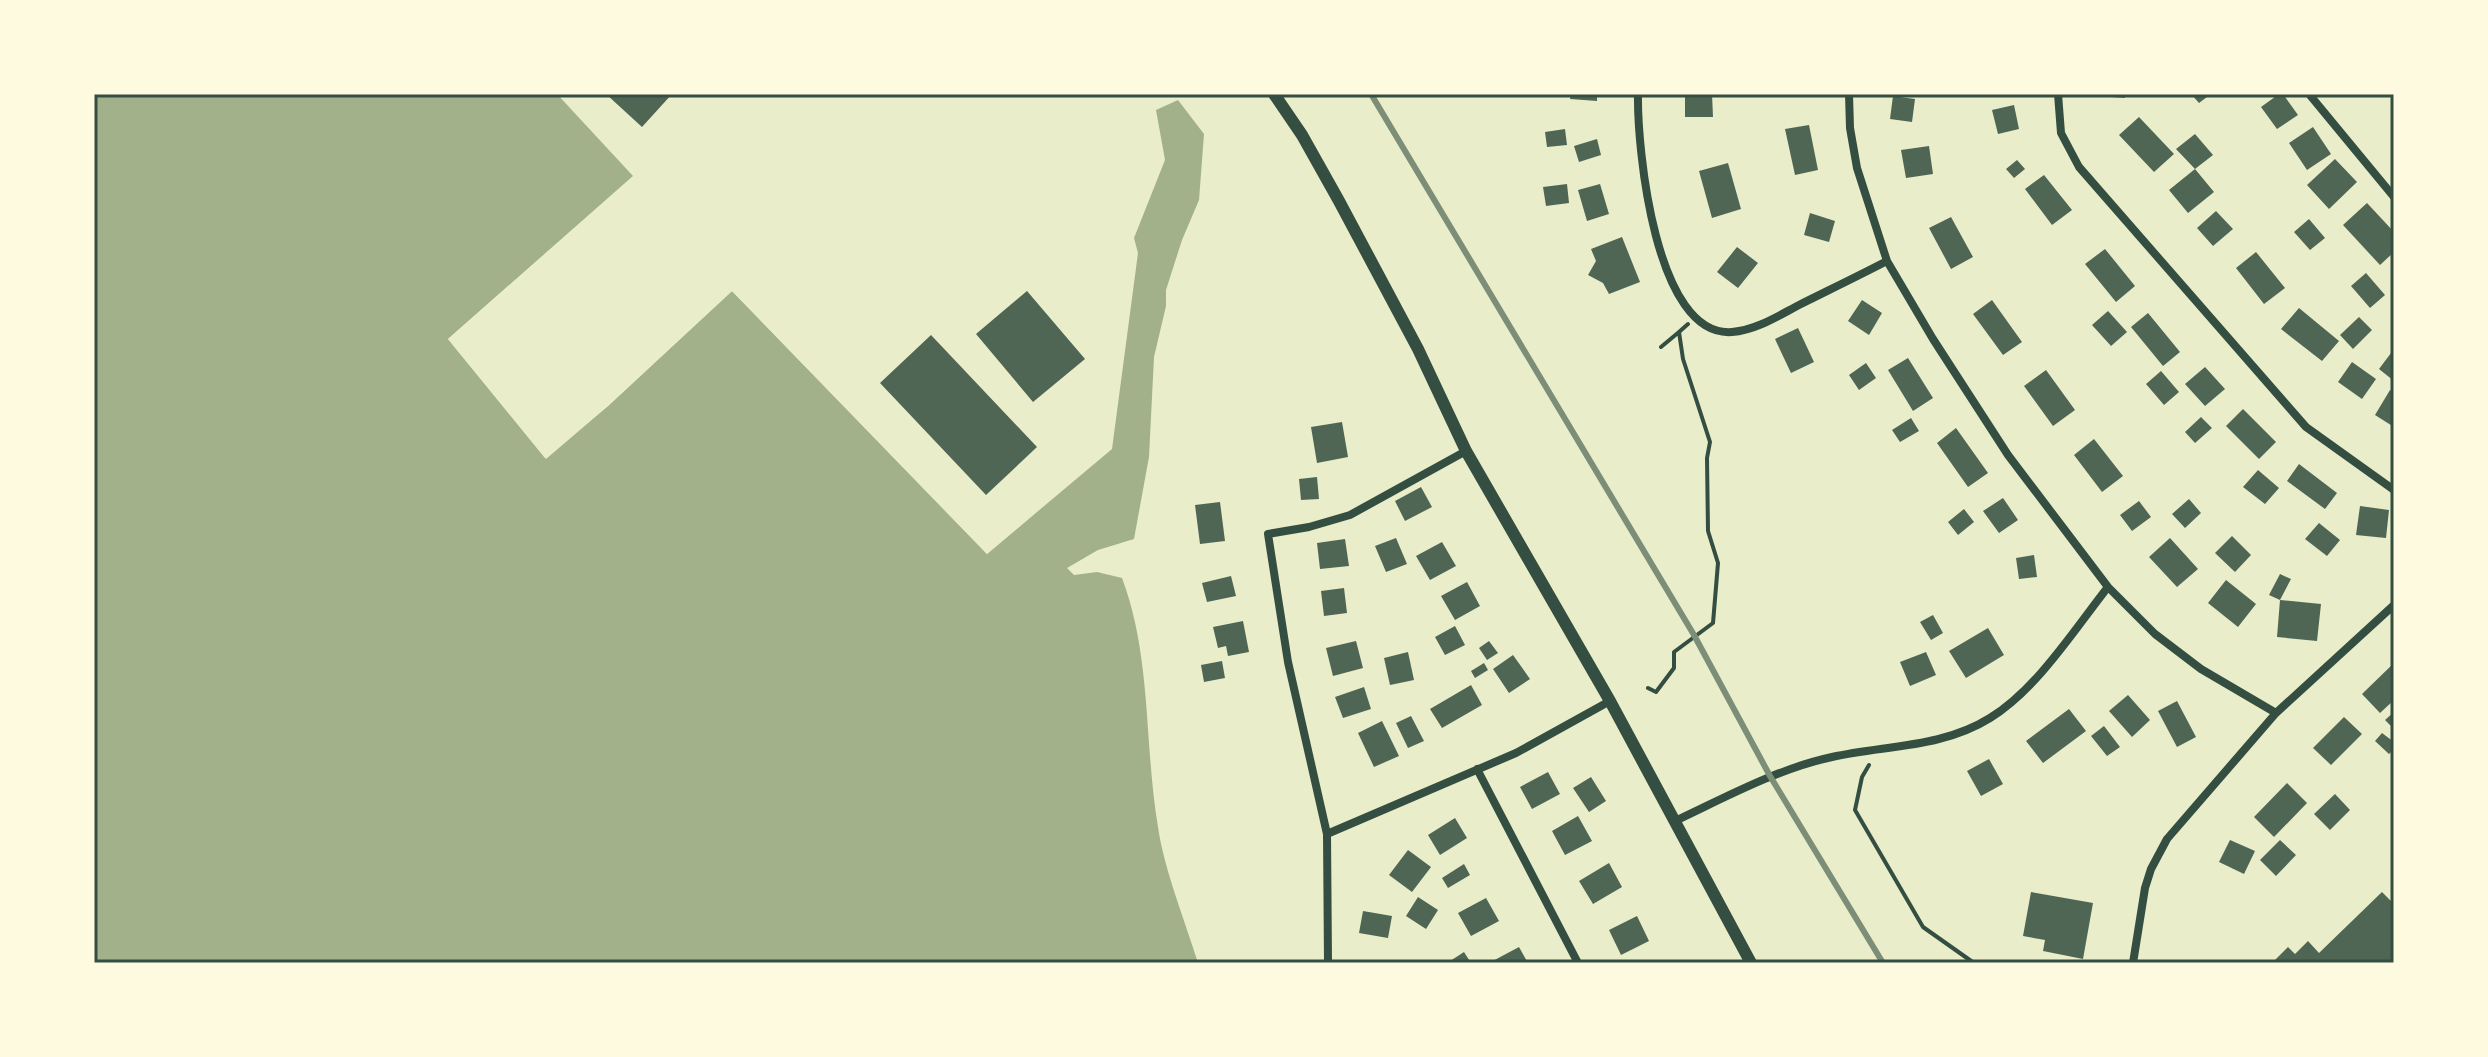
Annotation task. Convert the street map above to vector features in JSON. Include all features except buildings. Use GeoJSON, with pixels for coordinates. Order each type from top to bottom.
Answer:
{"type":"FeatureCollection","features":[{"type":"Feature","properties":{"kind":"main road"},"geometry":{"type":"LineString","coordinates":[[1274,94],[1302,135],[1339,201],[1418,349],[1466,451],[1610,701],[1751,963]]}},
{"type":"Feature","properties":{"kind":"street"},"geometry":{"type":"LineString","coordinates":[[1638,94],[1642,163],[1655,231],[1677,295],[1694,319],[1720,331],[1744,330],[1769,321],[1887,261]]}},
{"type":"Feature","properties":{"kind":"street"},"geometry":{"type":"LineString","coordinates":[[1849,94],[1850,128],[1857,168],[1887,261],[2008,455],[2108,587],[2155,634],[2201,669],[2276,713]]}},
{"type":"Feature","properties":{"kind":"street"},"geometry":{"type":"LineString","coordinates":[[2058,94],[2061,133],[2079,167],[2306,427],[2394,490]]}},
{"type":"Feature","properties":{"kind":"street"},"geometry":{"type":"LineString","coordinates":[[2309,94],[2394,197]]}},
{"type":"Feature","properties":{"kind":"street"},"geometry":{"type":"LineString","coordinates":[[1328,963],[1327,834],[1288,662],[1268,534],[1309,527],[1350,515],[1466,451]]}},
{"type":"Feature","properties":{"kind":"street"},"geometry":{"type":"LineString","coordinates":[[1675,821],[1770,776],[1831,757],[1948,738],[1991,718],[2031,683],[2108,587]]}},
{"type":"Feature","properties":{"kind":"street"},"geometry":{"type":"LineString","coordinates":[[2133,963],[2145,888],[2167,839],[2276,713],[2394,605]]}},
{"type":"Feature","properties":{"kind":"street"},"geometry":{"type":"LineString","coordinates":[[1327,834],[1516,753],[1610,701]]}},
{"type":"Feature","properties":{"kind":"street"},"geometry":{"type":"LineString","coordinates":[[1477,769],[1578,963]]}},
{"type":"Feature","properties":{"kind":"path"},"geometry":{"type":"LineString","coordinates":[[1661,347],[1694,319]]}},
{"type":"Feature","properties":{"kind":"path"},"geometry":{"type":"LineString","coordinates":[[1648,688],[1656,692],[1674,668],[1674,652],[1713,623],[1718,563],[1708,531],[1707,458],[1710,442],[1683,359],[1679,332]]}},
{"type":"Feature","properties":{"kind":"path"},"geometry":{"type":"LineString","coordinates":[[1879,749],[1862,777],[1855,810],[1923,927],[1974,963]]}},
{"type":"Feature","properties":{"kind":"shaded area"},"geometry":{"type":"Polygon","coordinates":[[[94,94],[557,94],[633,176],[448,339],[545,458],[608,406],[732,291],[987,554],[1112,449],[1138,253],[1134,238],[1165,160],[1156,110],[1178,100],[1204,134],[1199,200],[1166,290],[1166,306],[1154,357],[1149,457],[1134,539],[1098,550],[1067,568],[1074,575],[1097,572],[1122,578],[1132,608],[1143,670],[1161,843],[1198,963],[94,963],[94,94]]]}},
{"type":"Feature","properties":{"kind":"pier"},"geometry":{"type":"Polygon","coordinates":[[[636,174],[636,179],[453,339],[546,453],[732,287],[987,549],[1026,516],[1028,519],[987,554],[732,291],[546,459],[448,339],[636,174]]]}},
{"type":"Feature","properties":{"kind":"railway"},"geometry":{"type":"LineString","coordinates":[[1371,94],[1694,635],[1770,776],[1883,963]]}}]}
